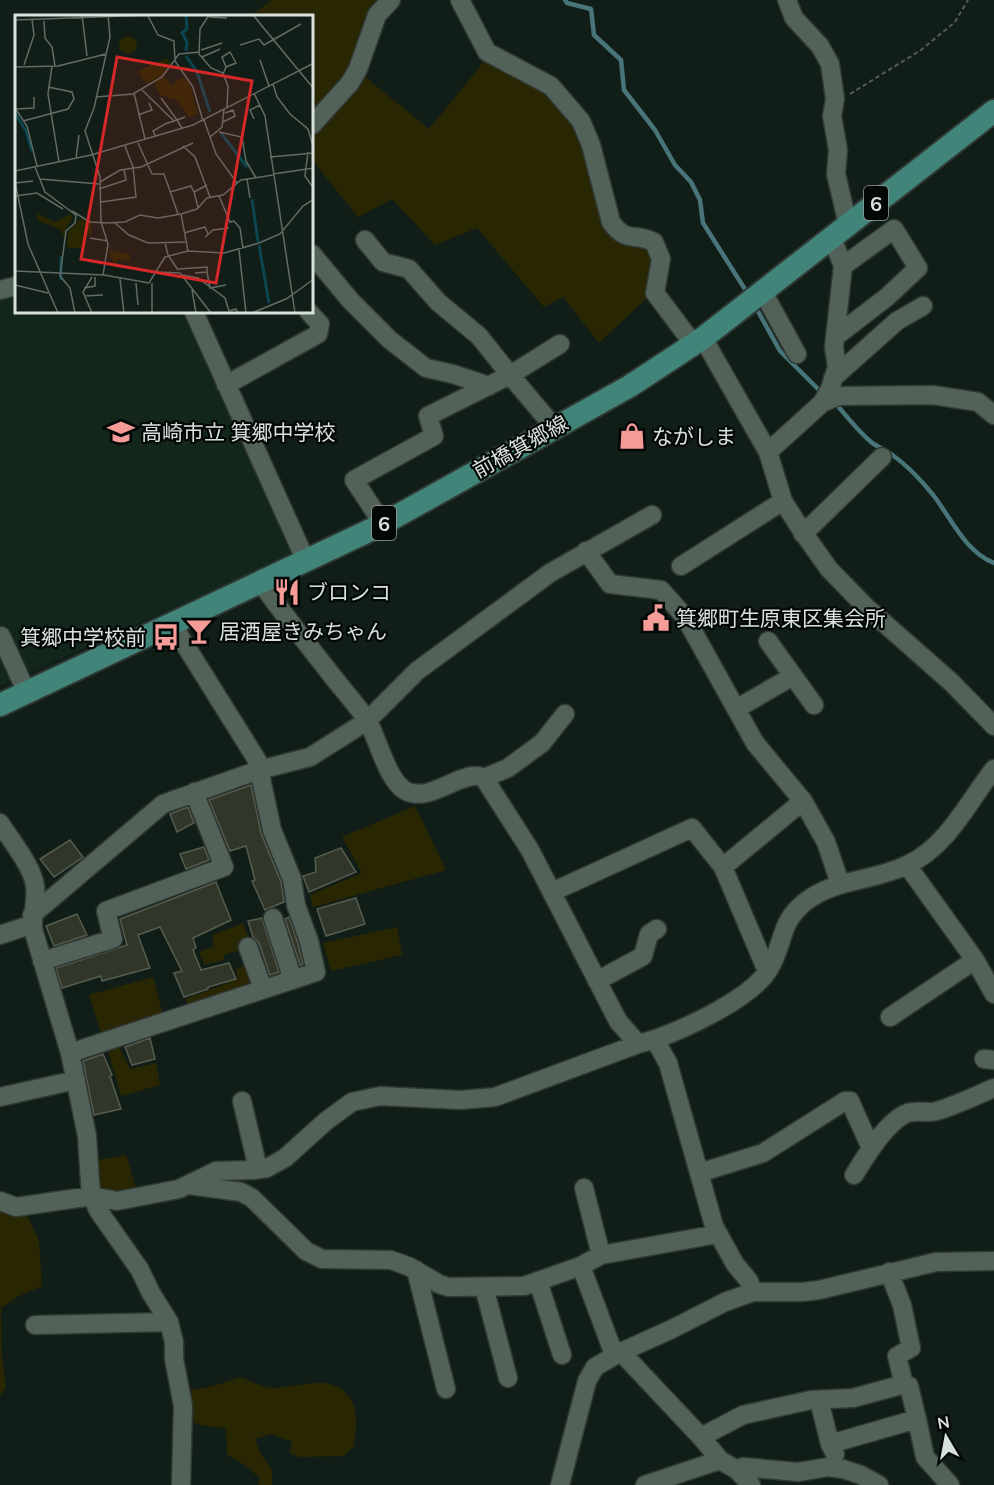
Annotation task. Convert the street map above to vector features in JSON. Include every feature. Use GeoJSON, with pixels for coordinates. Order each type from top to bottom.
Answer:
{"type":"FeatureCollection","features":[{"type":"Feature","properties":{"kind":"main road","name":"前橋箕郷線"},"geometry":{"type":"LineString","coordinates":[[0,705],[383,524],[630,386],[699,341],[994,111]]}},
{"type":"Feature","properties":{"kind":"street"},"geometry":{"type":"LineString","coordinates":[[314,123],[350,83],[358,69],[377,15],[391,0]]}},
{"type":"Feature","properties":{"kind":"street"},"geometry":{"type":"LineString","coordinates":[[460,0],[486,52],[551,87],[581,121],[591,145],[611,222],[625,237],[645,238],[654,242],[661,258],[655,293],[699,341],[768,452],[783,501],[803,534],[829,569],[867,608],[933,666],[994,726]]}},
{"type":"Feature","properties":{"kind":"street"},"geometry":{"type":"LineString","coordinates":[[787,0],[794,18],[827,56],[834,103],[832,116],[838,150],[836,174],[843,266],[835,337],[837,367],[822,403]]}},
{"type":"Feature","properties":{"kind":"street"},"geometry":{"type":"LineString","coordinates":[[835,337],[887,297],[918,268],[894,229],[843,266]]}},
{"type":"Feature","properties":{"kind":"street"},"geometry":{"type":"LineString","coordinates":[[365,240],[383,262],[409,269],[438,302],[479,336],[554,427]]}},
{"type":"Feature","properties":{"kind":"street"},"geometry":{"type":"LineString","coordinates":[[314,256],[350,300],[390,340],[426,368],[489,386]]}},
{"type":"Feature","properties":{"kind":"street"},"geometry":{"type":"LineString","coordinates":[[0,290],[15,286]]}},
{"type":"Feature","properties":{"kind":"street"},"geometry":{"type":"LineString","coordinates":[[757,297],[797,354]]}},
{"type":"Feature","properties":{"kind":"street"},"geometry":{"type":"LineString","coordinates":[[833,378],[897,321],[923,306]]}},
{"type":"Feature","properties":{"kind":"street"},"geometry":{"type":"LineString","coordinates":[[195,314],[306,561]]}},
{"type":"Feature","properties":{"kind":"street"},"geometry":{"type":"LineString","coordinates":[[226,385],[318,334],[320,324],[311,314]]}},
{"type":"Feature","properties":{"kind":"street"},"geometry":{"type":"LineString","coordinates":[[383,524],[354,480],[434,436],[428,417],[510,375],[560,344]]}},
{"type":"Feature","properties":{"kind":"street"},"geometry":{"type":"LineString","coordinates":[[768,452],[822,403],[838,396],[933,396],[978,402],[994,415]]}},
{"type":"Feature","properties":{"kind":"street"},"geometry":{"type":"LineString","coordinates":[[803,534],[882,457]]}},
{"type":"Feature","properties":{"kind":"street"},"geometry":{"type":"LineString","coordinates":[[681,566],[783,501]]}},
{"type":"Feature","properties":{"kind":"street"},"geometry":{"type":"LineString","coordinates":[[0,935],[32,920],[163,804],[259,770],[310,757],[367,721],[417,671],[550,573],[652,515]]}},
{"type":"Feature","properties":{"kind":"street"},"geometry":{"type":"LineString","coordinates":[[586,552],[610,584],[661,590],[685,617],[755,742],[803,801],[826,842],[840,883]]}},
{"type":"Feature","properties":{"kind":"street"},"geometry":{"type":"LineString","coordinates":[[261,583],[367,721],[394,779],[408,792],[417,794],[434,791],[471,776],[478,775],[484,778],[531,850],[618,1021],[646,1042],[668,1063],[718,1234],[735,1264],[749,1281],[753,1292]]}},
{"type":"Feature","properties":{"kind":"street"},"geometry":{"type":"LineString","coordinates":[[70,1053],[316,972],[309,942],[296,905],[292,879],[272,830],[257,760],[172,624]]}},
{"type":"Feature","properties":{"kind":"street"},"geometry":{"type":"LineString","coordinates":[[1,636],[27,693]]}},
{"type":"Feature","properties":{"kind":"street"},"geometry":{"type":"LineString","coordinates":[[768,641],[814,705]]}},
{"type":"Feature","properties":{"kind":"street"},"geometry":{"type":"LineString","coordinates":[[736,709],[793,676]]}},
{"type":"Feature","properties":{"kind":"street"},"geometry":{"type":"LineString","coordinates":[[484,778],[508,768],[542,743],[565,714]]}},
{"type":"Feature","properties":{"kind":"street"},"geometry":{"type":"LineString","coordinates":[[0,1201],[16,1207],[93,1197],[117,1201],[159,1194],[189,1185],[216,1171],[267,1168],[285,1158],[326,1120],[352,1102],[380,1096],[461,1100],[495,1097],[646,1042],[733,1002],[760,981],[767,971],[789,917],[819,893],[840,883],[867,880],[907,865],[934,847],[994,769]]}},
{"type":"Feature","properties":{"kind":"street"},"geometry":{"type":"LineString","coordinates":[[42,961],[113,939],[106,911],[224,867],[194,792]]}},
{"type":"Feature","properties":{"kind":"street"},"geometry":{"type":"LineString","coordinates":[[723,867],[803,801]]}},
{"type":"Feature","properties":{"kind":"street"},"geometry":{"type":"LineString","coordinates":[[0,823],[33,875],[36,887],[32,920],[76,1080],[87,1136],[93,1197],[98,1210],[140,1270],[169,1322],[183,1406],[181,1485]]}},
{"type":"Feature","properties":{"kind":"street"},"geometry":{"type":"LineString","coordinates":[[552,892],[692,828],[723,867],[767,971]]}},
{"type":"Feature","properties":{"kind":"street"},"geometry":{"type":"LineString","coordinates":[[907,865],[975,960],[994,994]]}},
{"type":"Feature","properties":{"kind":"street"},"geometry":{"type":"LineString","coordinates":[[273,918],[293,980]]}},
{"type":"Feature","properties":{"kind":"street"},"geometry":{"type":"LineString","coordinates":[[597,981],[644,956],[649,934],[657,929]]}},
{"type":"Feature","properties":{"kind":"street"},"geometry":{"type":"LineString","coordinates":[[248,947],[263,990]]}},
{"type":"Feature","properties":{"kind":"street"},"geometry":{"type":"LineString","coordinates":[[890,1017],[975,960]]}},
{"type":"Feature","properties":{"kind":"street"},"geometry":{"type":"LineString","coordinates":[[0,1097],[76,1080]]}},
{"type":"Feature","properties":{"kind":"street"},"geometry":{"type":"LineString","coordinates":[[854,1174],[871,1148],[903,1114],[935,1112],[994,1088]]}},
{"type":"Feature","properties":{"kind":"street"},"geometry":{"type":"LineString","coordinates":[[242,1101],[258,1169]]}},
{"type":"Feature","properties":{"kind":"street"},"geometry":{"type":"LineString","coordinates":[[699,1173],[763,1153],[845,1101],[850,1101],[871,1148]]}},
{"type":"Feature","properties":{"kind":"street"},"geometry":{"type":"LineString","coordinates":[[189,1185],[242,1192],[252,1197],[306,1251],[314,1256],[322,1259],[391,1260],[448,1287],[524,1286],[581,1266],[601,1255],[718,1234]]}},
{"type":"Feature","properties":{"kind":"street"},"geometry":{"type":"LineString","coordinates":[[584,1188],[601,1255]]}},
{"type":"Feature","properties":{"kind":"street"},"geometry":{"type":"LineString","coordinates":[[563,1484],[587,1381],[595,1366],[621,1352],[725,1302],[753,1292],[819,1290],[936,1262],[994,1261]]}},
{"type":"Feature","properties":{"kind":"street"},"geometry":{"type":"LineString","coordinates":[[581,1266],[612,1349],[621,1352],[720,1460],[737,1470],[751,1485]]}},
{"type":"Feature","properties":{"kind":"street"},"geometry":{"type":"LineString","coordinates":[[416,1270],[446,1389]]}},
{"type":"Feature","properties":{"kind":"street"},"geometry":{"type":"LineString","coordinates":[[889,1272],[902,1305],[911,1348],[897,1356],[904,1385]]}},
{"type":"Feature","properties":{"kind":"street"},"geometry":{"type":"LineString","coordinates":[[538,1281],[562,1355]]}},
{"type":"Feature","properties":{"kind":"street"},"geometry":{"type":"LineString","coordinates":[[484,1287],[508,1378]]}},
{"type":"Feature","properties":{"kind":"street"},"geometry":{"type":"LineString","coordinates":[[35,1325],[169,1322]]}},
{"type":"Feature","properties":{"kind":"street"},"geometry":{"type":"LineString","coordinates":[[701,1437],[743,1415],[811,1400],[853,1398],[904,1385],[909,1386],[925,1457],[950,1485]]}},
{"type":"Feature","properties":{"kind":"street"},"geometry":{"type":"LineString","coordinates":[[819,1400],[830,1444],[843,1469]]}},
{"type":"Feature","properties":{"kind":"street"},"geometry":{"type":"LineString","coordinates":[[830,1444],[917,1419]]}},
{"type":"Feature","properties":{"kind":"street"},"geometry":{"type":"LineString","coordinates":[[645,1485],[720,1460]]}},
{"type":"Feature","properties":{"kind":"street"},"geometry":{"type":"LineString","coordinates":[[737,1470],[743,1467],[798,1472],[828,1467],[861,1475],[879,1485]]}},
{"type":"Feature","properties":{"kind":"path"},"geometry":{"type":"LineString","coordinates":[[834,103],[921,50],[955,22],[968,0]]}},
{"type":"Feature","properties":{"kind":"shaded area"},"geometry":{"type":"Polygon","coordinates":[[[272,0],[382,0],[346,78],[314,114],[314,15],[251,15],[272,0]]]}},
{"type":"Feature","properties":{"kind":"shaded area"},"geometry":{"type":"Polygon","coordinates":[[[487,58],[547,90],[576,124],[602,215],[653,250],[649,296],[599,343],[563,297],[544,307],[477,228],[435,245],[392,199],[358,217],[314,162],[314,131],[363,75],[429,129],[487,58]]]}},
{"type":"Feature","properties":{"kind":"shaded area","name":"高崎市立 箕郷中学校"},"geometry":{"type":"Polygon","coordinates":[[[15,292],[15,314],[189,314],[297,552],[0,686],[0,295],[15,292]]]}},
{"type":"Feature","properties":{"kind":"shaded area"},"geometry":{"type":"Polygon","coordinates":[[[415,806],[446,870],[313,907],[310,895],[362,873],[342,837],[415,806]]]}},
{"type":"Feature","properties":{"kind":"shaded area"},"geometry":{"type":"Polygon","coordinates":[[[243,923],[250,942],[243,949],[224,955],[224,960],[204,965],[199,952],[214,946],[212,935],[243,923]]]}},
{"type":"Feature","properties":{"kind":"shaded area"},"geometry":{"type":"Polygon","coordinates":[[[397,927],[402,955],[331,971],[323,943],[397,927]]]}},
{"type":"Feature","properties":{"kind":"shaded area"},"geometry":{"type":"Polygon","coordinates":[[[250,965],[260,988],[190,1011],[185,999],[238,979],[236,968],[250,965]]]}},
{"type":"Feature","properties":{"kind":"shaded area"},"geometry":{"type":"Polygon","coordinates":[[[153,977],[164,1018],[102,1037],[89,995],[153,977]]]}},
{"type":"Feature","properties":{"kind":"shaded area"},"geometry":{"type":"Polygon","coordinates":[[[117,1043],[130,1069],[156,1063],[160,1085],[121,1096],[107,1047],[117,1043]]]}},
{"type":"Feature","properties":{"kind":"shaded area"},"geometry":{"type":"Polygon","coordinates":[[[126,1155],[137,1191],[118,1197],[99,1192],[97,1160],[126,1155]]]}},
{"type":"Feature","properties":{"kind":"shaded area"},"geometry":{"type":"Polygon","coordinates":[[[0,1211],[26,1214],[39,1240],[42,1286],[19,1296],[1,1308],[2,1355],[6,1387],[0,1396],[0,1211]]]}},
{"type":"Feature","properties":{"kind":"shaded area"},"geometry":{"type":"Polygon","coordinates":[[[240,1377],[271,1388],[310,1383],[339,1387],[350,1399],[355,1411],[354,1446],[343,1456],[299,1457],[290,1453],[292,1442],[272,1434],[255,1439],[259,1451],[272,1470],[272,1485],[258,1485],[260,1478],[227,1454],[226,1428],[205,1426],[178,1418],[179,1389],[210,1387],[240,1377]]]}},
{"type":"Feature","properties":{"kind":"building"},"geometry":{"type":"Polygon","coordinates":[[[251,785],[261,833],[281,882],[284,902],[265,910],[252,881],[255,880],[246,846],[230,851],[209,800],[251,785]]]}},
{"type":"Feature","properties":{"kind":"building"},"geometry":{"type":"Polygon","coordinates":[[[188,807],[194,823],[177,832],[170,814],[188,807]]]}},
{"type":"Feature","properties":{"kind":"building"},"geometry":{"type":"Polygon","coordinates":[[[70,840],[83,857],[54,877],[40,859],[70,840]]]}},
{"type":"Feature","properties":{"kind":"building"},"geometry":{"type":"Polygon","coordinates":[[[204,847],[209,860],[186,869],[180,854],[204,847]]]}},
{"type":"Feature","properties":{"kind":"building"},"geometry":{"type":"Polygon","coordinates":[[[341,848],[356,872],[309,892],[303,876],[316,872],[315,858],[341,848]]]}},
{"type":"Feature","properties":{"kind":"building"},"geometry":{"type":"Polygon","coordinates":[[[216,882],[231,920],[193,938],[196,948],[193,950],[201,970],[229,963],[236,979],[184,997],[174,973],[182,971],[160,927],[138,935],[150,968],[102,981],[101,976],[62,988],[56,968],[127,945],[120,919],[216,882]]]}},
{"type":"Feature","properties":{"kind":"building"},"geometry":{"type":"Polygon","coordinates":[[[356,898],[365,924],[326,936],[317,909],[356,898]]]}},
{"type":"Feature","properties":{"kind":"building"},"geometry":{"type":"Polygon","coordinates":[[[77,914],[87,935],[54,946],[46,926],[77,914]]]}},
{"type":"Feature","properties":{"kind":"building"},"geometry":{"type":"Polygon","coordinates":[[[289,917],[303,965],[300,965],[285,919],[289,917]]]}},
{"type":"Feature","properties":{"kind":"building"},"geometry":{"type":"Polygon","coordinates":[[[262,918],[279,972],[270,975],[259,943],[253,937],[248,921],[262,918]]]}},
{"type":"Feature","properties":{"kind":"building"},"geometry":{"type":"Polygon","coordinates":[[[150,1038],[155,1059],[132,1065],[125,1047],[150,1038]]]}},
{"type":"Feature","properties":{"kind":"building"},"geometry":{"type":"Polygon","coordinates":[[[103,1054],[112,1075],[110,1076],[121,1109],[94,1115],[83,1061],[103,1054]]]}},
{"type":"Feature","properties":{"kind":"waterway"},"geometry":{"type":"LineString","coordinates":[[565,0],[567,3],[591,9],[594,35],[621,60],[624,90],[655,130],[675,165],[691,182],[700,200],[703,223],[748,294]]}},
{"type":"Feature","properties":{"kind":"waterway"},"geometry":{"type":"LineString","coordinates":[[755,306],[780,351],[820,391]]}},
{"type":"Feature","properties":{"kind":"waterway"},"geometry":{"type":"LineString","coordinates":[[837,405],[866,438],[897,458],[914,474],[934,496],[967,543],[984,558],[994,563]]}},
{"type":"Feature","properties":{"kind":"place","name":"高崎市立 箕郷中学校"},"geometry":{"type":"Point","coordinates":[121,432]}},
{"type":"Feature","properties":{"kind":"place","name":"ながしま"},"geometry":{"type":"Point","coordinates":[632,436]}},
{"type":"Feature","properties":{"kind":"place","name":"ブロンコ"},"geometry":{"type":"Point","coordinates":[287,592]}},
{"type":"Feature","properties":{"kind":"place","name":"箕郷町生原東区集会所"},"geometry":{"type":"Point","coordinates":[656,618]}},
{"type":"Feature","properties":{"kind":"place","name":"居酒屋きみちゃん"},"geometry":{"type":"Point","coordinates":[199,631]}},
{"type":"Feature","properties":{"kind":"place","name":"箕郷中学校前"},"geometry":{"type":"Point","coordinates":[166,637]}}]}
